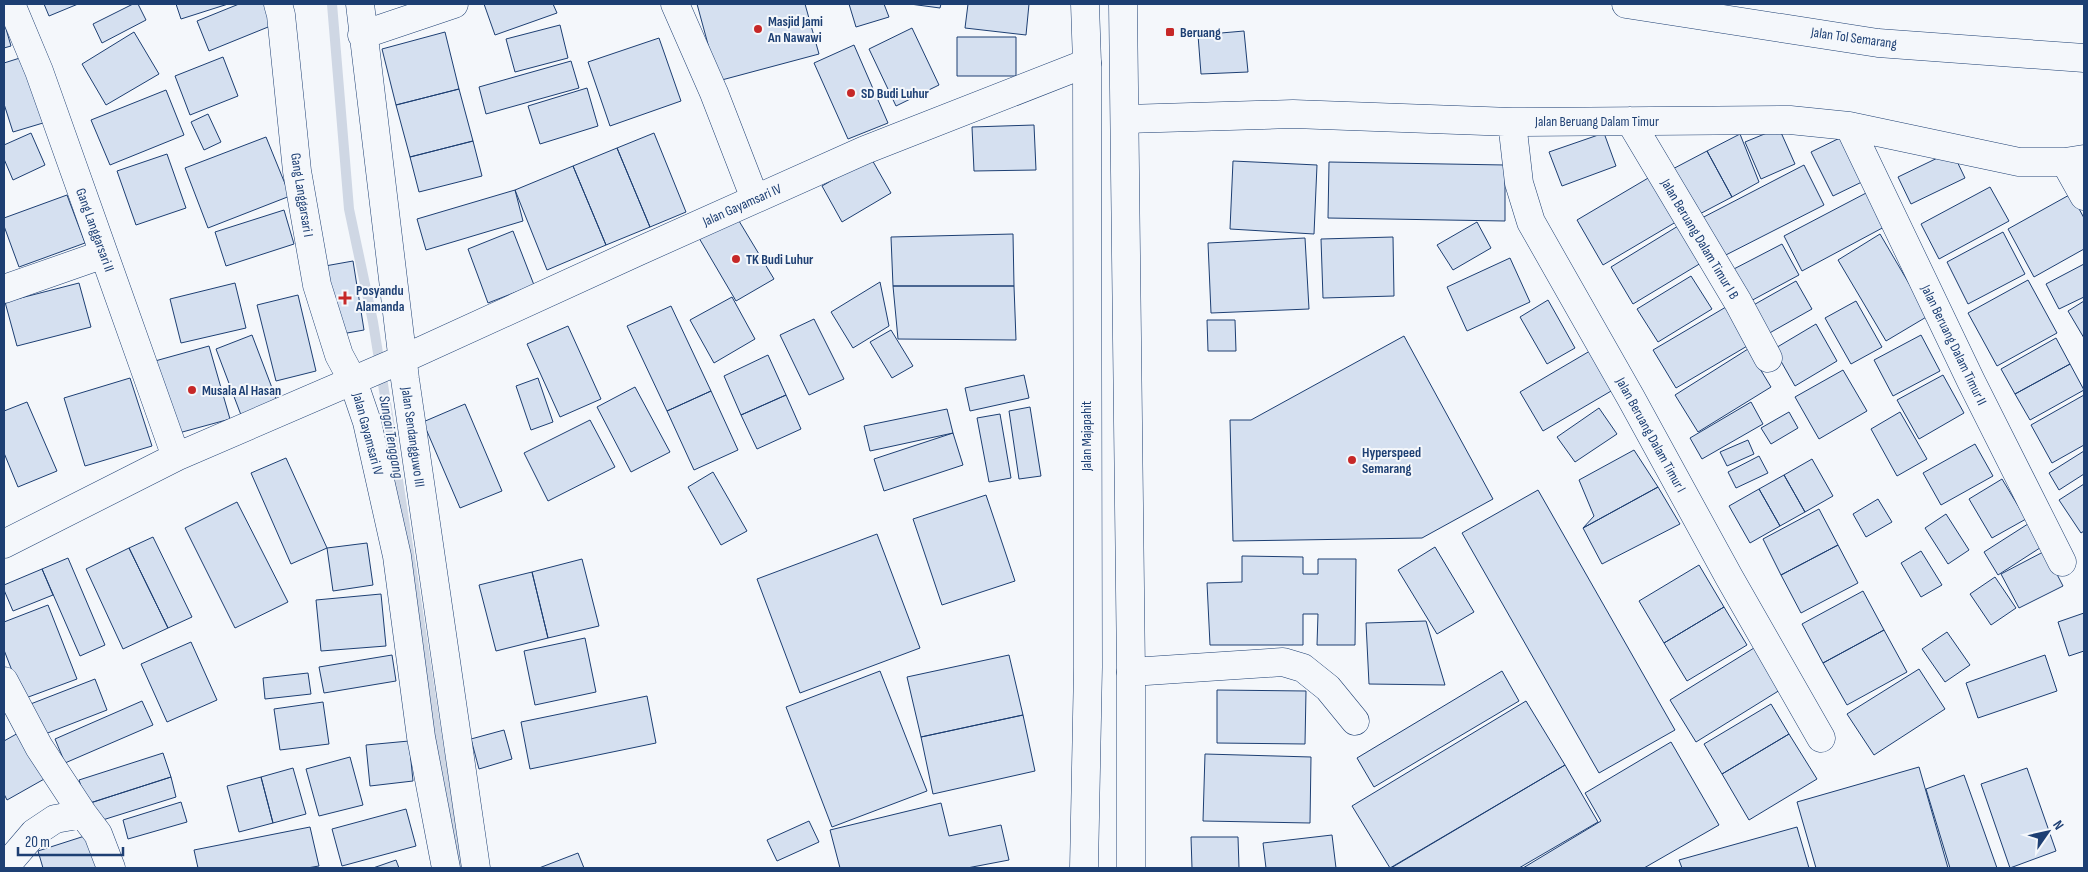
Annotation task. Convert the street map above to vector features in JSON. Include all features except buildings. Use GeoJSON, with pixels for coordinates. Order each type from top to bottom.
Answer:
{"type":"FeatureCollection","features":[{"type":"Feature","properties":{"kind":"main road","name":"Gang Langgarsari II"},"geometry":{"type":"LineString","coordinates":[[11,4],[39,71],[176,457]]}},
{"type":"Feature","properties":{"kind":"main road","name":"Gang Langgarsari I"},"geometry":{"type":"LineString","coordinates":[[278,4],[281,15],[297,171],[317,285],[339,355],[362,376]]}},
{"type":"Feature","properties":{"kind":"main road","name":"Jalan Sendangguwo III"},"geometry":{"type":"LineString","coordinates":[[360,4],[400,361],[476,868]]}},
{"type":"Feature","properties":{"kind":"main road"},"geometry":{"type":"LineString","coordinates":[[362,35],[454,4]]}},
{"type":"Feature","properties":{"kind":"main road"},"geometry":{"type":"LineString","coordinates":[[675,4],[714,93],[755,199]]}},
{"type":"Feature","properties":{"kind":"main road","name":"Jalan Majapahit"},"geometry":{"type":"LineString","coordinates":[[1084,868],[1088,667],[1087,63],[1085,4]]}},
{"type":"Feature","properties":{"kind":"main road"},"geometry":{"type":"LineString","coordinates":[[1124,4],[1131,672],[1131,868]]}},
{"type":"Feature","properties":{"kind":"main road","name":"Jalan Tol Semarang"},"geometry":{"type":"LineString","coordinates":[[1626,4],[1878,42],[2084,58]]}},
{"type":"Feature","properties":{"kind":"main road","name":"Jalan Gayamsari IV"},"geometry":{"type":"LineString","coordinates":[[4,544],[176,457],[400,361],[755,199],[866,150],[1087,63]]}},
{"type":"Feature","properties":{"kind":"main road","name":"Jalan Beruang Dalam Timur"},"geometry":{"type":"LineString","coordinates":[[1126,119],[1293,114],[1512,122],[1790,120],[1849,126],[2019,162],[2075,161]]}},
{"type":"Feature","properties":{"kind":"main road","name":"Jalan Beruang Dalam Timur I B"},"geometry":{"type":"LineString","coordinates":[[1630,121],[1738,302],[1768,358]]}},
{"type":"Feature","properties":{"kind":"main road","name":"Jalan Beruang Dalam Timur I"},"geometry":{"type":"LineString","coordinates":[[1512,122],[1520,183],[1531,222],[1821,738]]}},
{"type":"Feature","properties":{"kind":"main road","name":"Jalan Beruang Dalam Timur II"},"geometry":{"type":"LineString","coordinates":[[1849,126],[1971,381],[2062,562]]}},
{"type":"Feature","properties":{"kind":"main road"},"geometry":{"type":"LineString","coordinates":[[2075,161],[2084,196]]}},
{"type":"Feature","properties":{"kind":"main road"},"geometry":{"type":"LineString","coordinates":[[4,289],[104,254]]}},
{"type":"Feature","properties":{"kind":"main road","name":"Jalan Gayamsari IV"},"geometry":{"type":"LineString","coordinates":[[362,376],[367,422],[397,556],[421,737],[446,868]]}},
{"type":"Feature","properties":{"kind":"main road"},"geometry":{"type":"LineString","coordinates":[[1131,672],[1283,662],[1303,668],[1328,688],[1355,720]]}},
{"type":"Feature","properties":{"kind":"main road"},"geometry":{"type":"LineString","coordinates":[[4,681],[39,747],[82,814],[98,834],[111,868]]}},
{"type":"Feature","properties":{"kind":"main road"},"geometry":{"type":"LineString","coordinates":[[4,868],[34,833],[55,819],[82,814]]}},
{"type":"Feature","properties":{"kind":"waterway","name":"Sungai Tenggang"},"geometry":{"type":"LineString","coordinates":[[332,4],[349,209],[373,322],[439,750],[461,868]]}},
{"type":"Feature","properties":{"kind":"place","name":"Masjid Jami An Nawawi"},"geometry":{"type":"Point","coordinates":[758,29]}},
{"type":"Feature","properties":{"kind":"place","name":"Beruang"},"geometry":{"type":"Point","coordinates":[1170,32]}},
{"type":"Feature","properties":{"kind":"place","name":"SD Budi Luhur"},"geometry":{"type":"Point","coordinates":[851,93]}},
{"type":"Feature","properties":{"kind":"place","name":"TK Budi Luhur"},"geometry":{"type":"Point","coordinates":[736,259]}},
{"type":"Feature","properties":{"kind":"place","name":"Posyandu Alamanda"},"geometry":{"type":"Point","coordinates":[345,298]}},
{"type":"Feature","properties":{"kind":"place","name":"Musala Al Hasan"},"geometry":{"type":"Point","coordinates":[192,390]}},
{"type":"Feature","properties":{"kind":"place","name":"Hyperspeed Semarang"},"geometry":{"type":"Point","coordinates":[1352,460]}}]}
